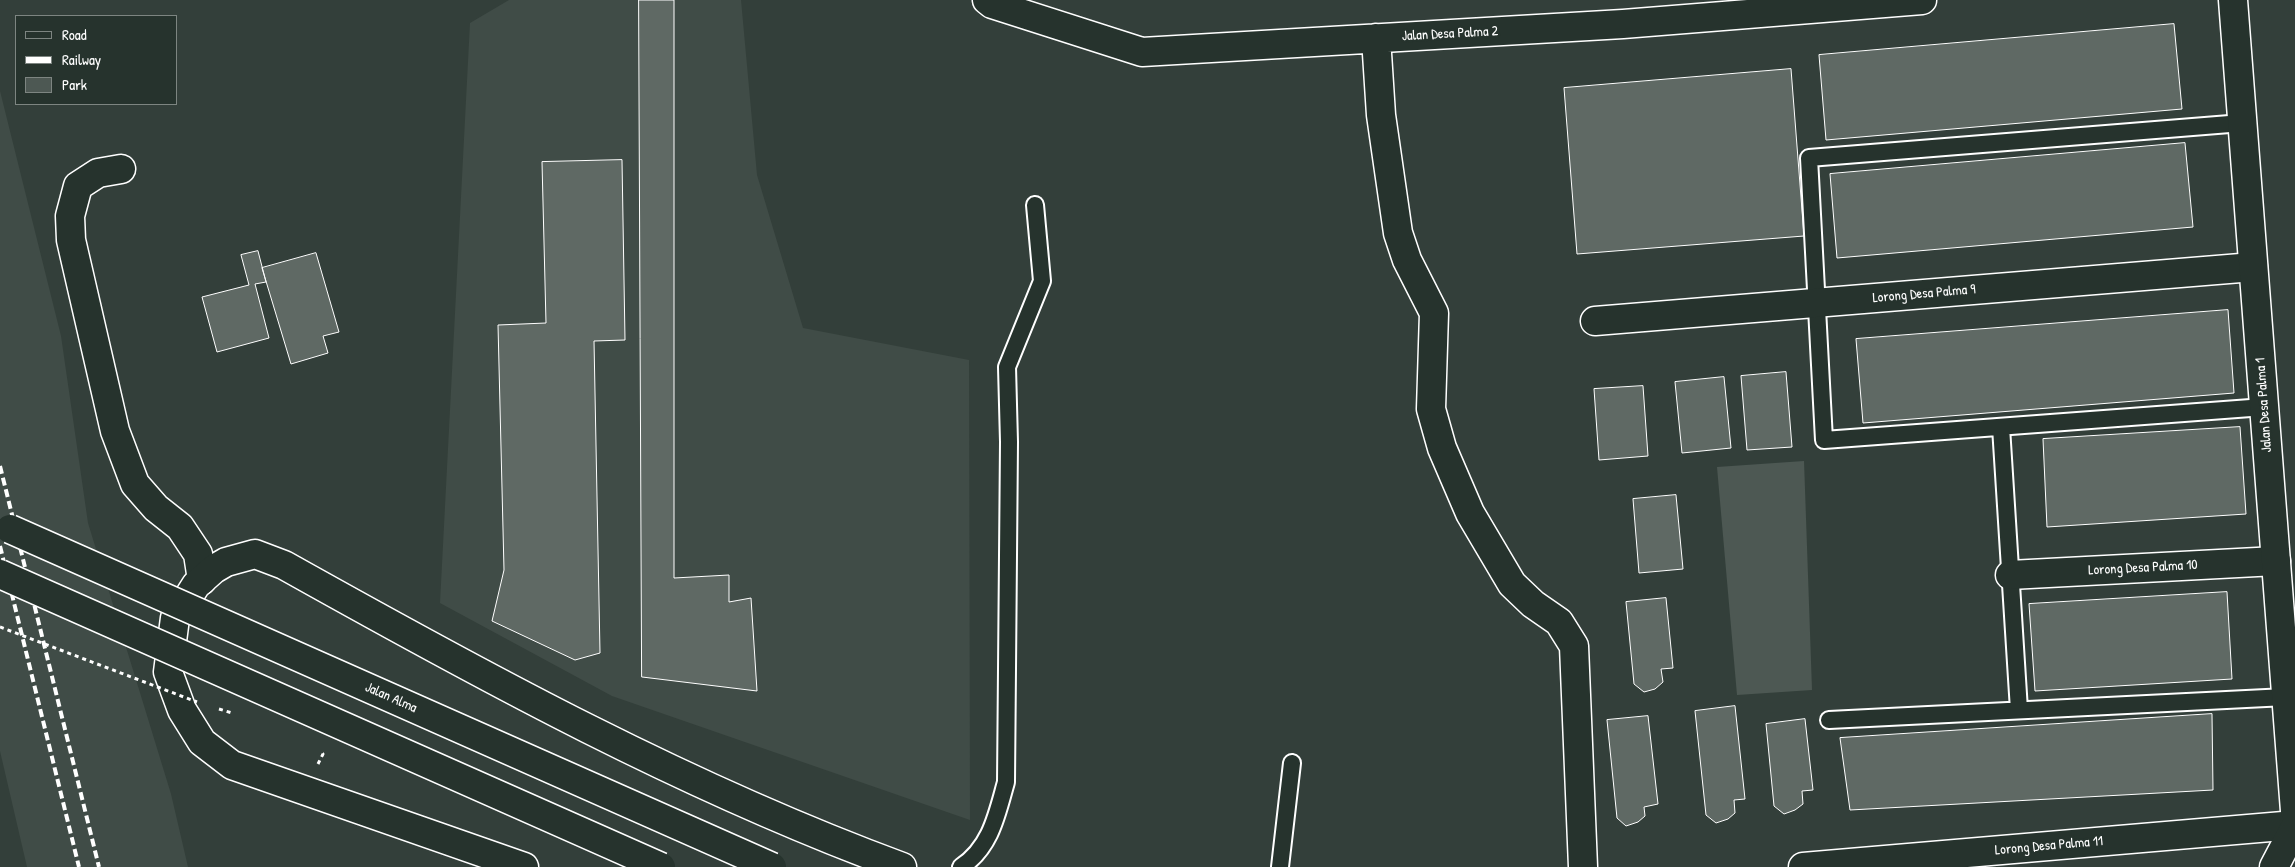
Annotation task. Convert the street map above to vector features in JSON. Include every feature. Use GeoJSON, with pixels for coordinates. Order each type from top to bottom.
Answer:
{"type":"FeatureCollection","features":[{"type":"Feature","properties":{"kind":"street","name":"Jalan Desa Palma 2"},"geometry":{"type":"LineString","coordinates":[[987,0],[992,4],[1142,52],[1376,38],[1622,12],[1922,0]]}},
{"type":"Feature","properties":{"kind":"street","name":"Jalan Desa Palma 1"},"geometry":{"type":"LineString","coordinates":[[2233,0],[2295,811]]}},
{"type":"Feature","properties":{"kind":"street"},"geometry":{"type":"LineString","coordinates":[[1376,38],[1381,115],[1398,233],[1407,260],[1434,313],[1431,409],[1442,448],[1470,513],[1512,584],[1533,604],[1558,622],[1574,646],[1583,867]]}},
{"type":"Feature","properties":{"kind":"street"},"geometry":{"type":"LineString","coordinates":[[121,169],[98,173],[78,186],[70,216],[71,240],[115,431],[135,484],[156,508],[180,527],[198,554],[202,580]]}},
{"type":"Feature","properties":{"kind":"street","name":"Lorong Desa Palma 9"},"geometry":{"type":"LineString","coordinates":[[1595,321],[2253,267]]}},
{"type":"Feature","properties":{"kind":"street","name":"Jalan Alma"},"geometry":{"type":"LineString","coordinates":[[5,527],[772,867]]}},
{"type":"Feature","properties":{"kind":"street"},"geometry":{"type":"LineString","coordinates":[[519,866],[232,765],[202,742],[182,710],[168,672],[175,618],[196,585],[226,562],[255,554],[284,565],[597,735],[776,816],[902,867]]}},
{"type":"Feature","properties":{"kind":"street","name":"Lorong Desa Palma 10"},"geometry":{"type":"LineString","coordinates":[[2010,575],[2276,561]]}},
{"type":"Feature","properties":{"kind":"street"},"geometry":{"type":"LineString","coordinates":[[10,578],[661,867]]}},
{"type":"Feature","properties":{"kind":"street"},"geometry":{"type":"LineString","coordinates":[[2274,867],[2295,826]]}},
{"type":"Feature","properties":{"kind":"street","name":"Lorong Desa Palma 11"},"geometry":{"type":"LineString","coordinates":[[1803,867],[2295,826]]}},
{"type":"Feature","properties":{"kind":"lane"},"geometry":{"type":"LineString","coordinates":[[2242,123],[1809,158],[1824,440],[2264,407]]}},
{"type":"Feature","properties":{"kind":"lane"},"geometry":{"type":"LineString","coordinates":[[961,867],[968,863],[991,835],[1006,782],[1009,451],[1006,367],[1042,281],[1035,205]]}},
{"type":"Feature","properties":{"kind":"lane"},"geometry":{"type":"LineString","coordinates":[[2001,427],[2019,710]]}},
{"type":"Feature","properties":{"kind":"lane"},"geometry":{"type":"LineString","coordinates":[[1830,720],[2286,696]]}},
{"type":"Feature","properties":{"kind":"lane"},"geometry":{"type":"LineString","coordinates":[[1280,867],[1292,764]]}},
{"type":"Feature","properties":{"kind":"path"},"geometry":{"type":"LineString","coordinates":[[0,627],[206,705]]}},
{"type":"Feature","properties":{"kind":"path"},"geometry":{"type":"LineString","coordinates":[[215,708],[233,714]]}},
{"type":"Feature","properties":{"kind":"path"},"geometry":{"type":"LineString","coordinates":[[304,790],[323,754],[317,748]]}},
{"type":"Feature","properties":{"kind":"shaded area"},"geometry":{"type":"Polygon","coordinates":[[[509,0],[741,0],[757,175],[803,328],[969,360],[970,820],[612,696],[440,603],[470,23],[509,0]]]}},
{"type":"Feature","properties":{"kind":"shaded area"},"geometry":{"type":"Polygon","coordinates":[[[0,91],[61,336],[88,523],[171,794],[188,867],[27,867],[0,751],[0,91]]]}},
{"type":"Feature","properties":{"kind":"green space"},"geometry":{"type":"Polygon","coordinates":[[[1804,461],[1812,690],[1737,695],[1717,467],[1804,461]]]}},
{"type":"Feature","properties":{"kind":"building"},"geometry":{"type":"Polygon","coordinates":[[[639,0],[674,0],[674,578],[729,575],[729,602],[751,598],[757,691],[642,677],[639,0]]]}},
{"type":"Feature","properties":{"kind":"building"},"geometry":{"type":"Polygon","coordinates":[[[2174,24],[2182,109],[1826,140],[1819,55],[2174,24]]]}},
{"type":"Feature","properties":{"kind":"building"},"geometry":{"type":"Polygon","coordinates":[[[1791,69],[1804,236],[1577,254],[1564,88],[1791,69]]]}},
{"type":"Feature","properties":{"kind":"building"},"geometry":{"type":"Polygon","coordinates":[[[2185,143],[2193,227],[1837,258],[1830,174],[2185,143]]]}},
{"type":"Feature","properties":{"kind":"building"},"geometry":{"type":"Polygon","coordinates":[[[622,160],[625,340],[594,341],[600,653],[575,660],[492,621],[504,570],[498,325],[546,323],[542,162],[622,160]]]}},
{"type":"Feature","properties":{"kind":"building"},"geometry":{"type":"Polygon","coordinates":[[[258,251],[266,282],[255,284],[269,338],[217,352],[202,297],[249,285],[241,255],[258,251]]]}},
{"type":"Feature","properties":{"kind":"building"},"geometry":{"type":"Polygon","coordinates":[[[316,253],[339,332],[323,336],[328,353],[291,364],[262,268],[316,253]]]}},
{"type":"Feature","properties":{"kind":"building"},"geometry":{"type":"Polygon","coordinates":[[[2228,310],[2234,393],[1863,423],[1856,339],[2228,310]]]}},
{"type":"Feature","properties":{"kind":"building"},"geometry":{"type":"Polygon","coordinates":[[[1786,372],[1792,447],[1747,450],[1741,376],[1786,372]]]}},
{"type":"Feature","properties":{"kind":"building"},"geometry":{"type":"Polygon","coordinates":[[[1724,377],[1731,448],[1682,453],[1675,382],[1724,377]]]}},
{"type":"Feature","properties":{"kind":"building"},"geometry":{"type":"Polygon","coordinates":[[[1643,386],[1648,456],[1599,460],[1594,389],[1643,386]]]}},
{"type":"Feature","properties":{"kind":"building"},"geometry":{"type":"Polygon","coordinates":[[[2240,427],[2246,514],[2047,527],[2043,439],[2240,427]]]}},
{"type":"Feature","properties":{"kind":"building"},"geometry":{"type":"Polygon","coordinates":[[[1676,495],[1683,569],[1639,573],[1633,499],[1676,495]]]}},
{"type":"Feature","properties":{"kind":"building"},"geometry":{"type":"Polygon","coordinates":[[[2227,592],[2232,679],[2035,691],[2029,604],[2227,592]]]}},
{"type":"Feature","properties":{"kind":"building"},"geometry":{"type":"Polygon","coordinates":[[[1666,598],[1673,668],[1661,669],[1663,682],[1655,689],[1644,692],[1634,684],[1626,602],[1666,598]]]}},
{"type":"Feature","properties":{"kind":"building"},"geometry":{"type":"Polygon","coordinates":[[[1735,706],[1745,799],[1734,800],[1735,813],[1728,819],[1716,823],[1706,815],[1695,711],[1735,706]]]}},
{"type":"Feature","properties":{"kind":"building"},"geometry":{"type":"Polygon","coordinates":[[[2212,714],[2213,790],[1850,810],[1840,738],[2212,714]]]}},
{"type":"Feature","properties":{"kind":"building"},"geometry":{"type":"Polygon","coordinates":[[[1648,716],[1658,804],[1644,807],[1645,816],[1638,822],[1626,826],[1617,818],[1607,720],[1648,716]]]}},
{"type":"Feature","properties":{"kind":"building"},"geometry":{"type":"Polygon","coordinates":[[[1805,719],[1813,790],[1802,791],[1803,804],[1795,810],[1784,814],[1774,806],[1766,724],[1805,719]]]}},
{"type":"Feature","properties":{"kind":"railway"},"geometry":{"type":"LineString","coordinates":[[0,466],[99,867]]}},
{"type":"Feature","properties":{"kind":"railway"},"geometry":{"type":"LineString","coordinates":[[0,546],[79,867]]}}]}
